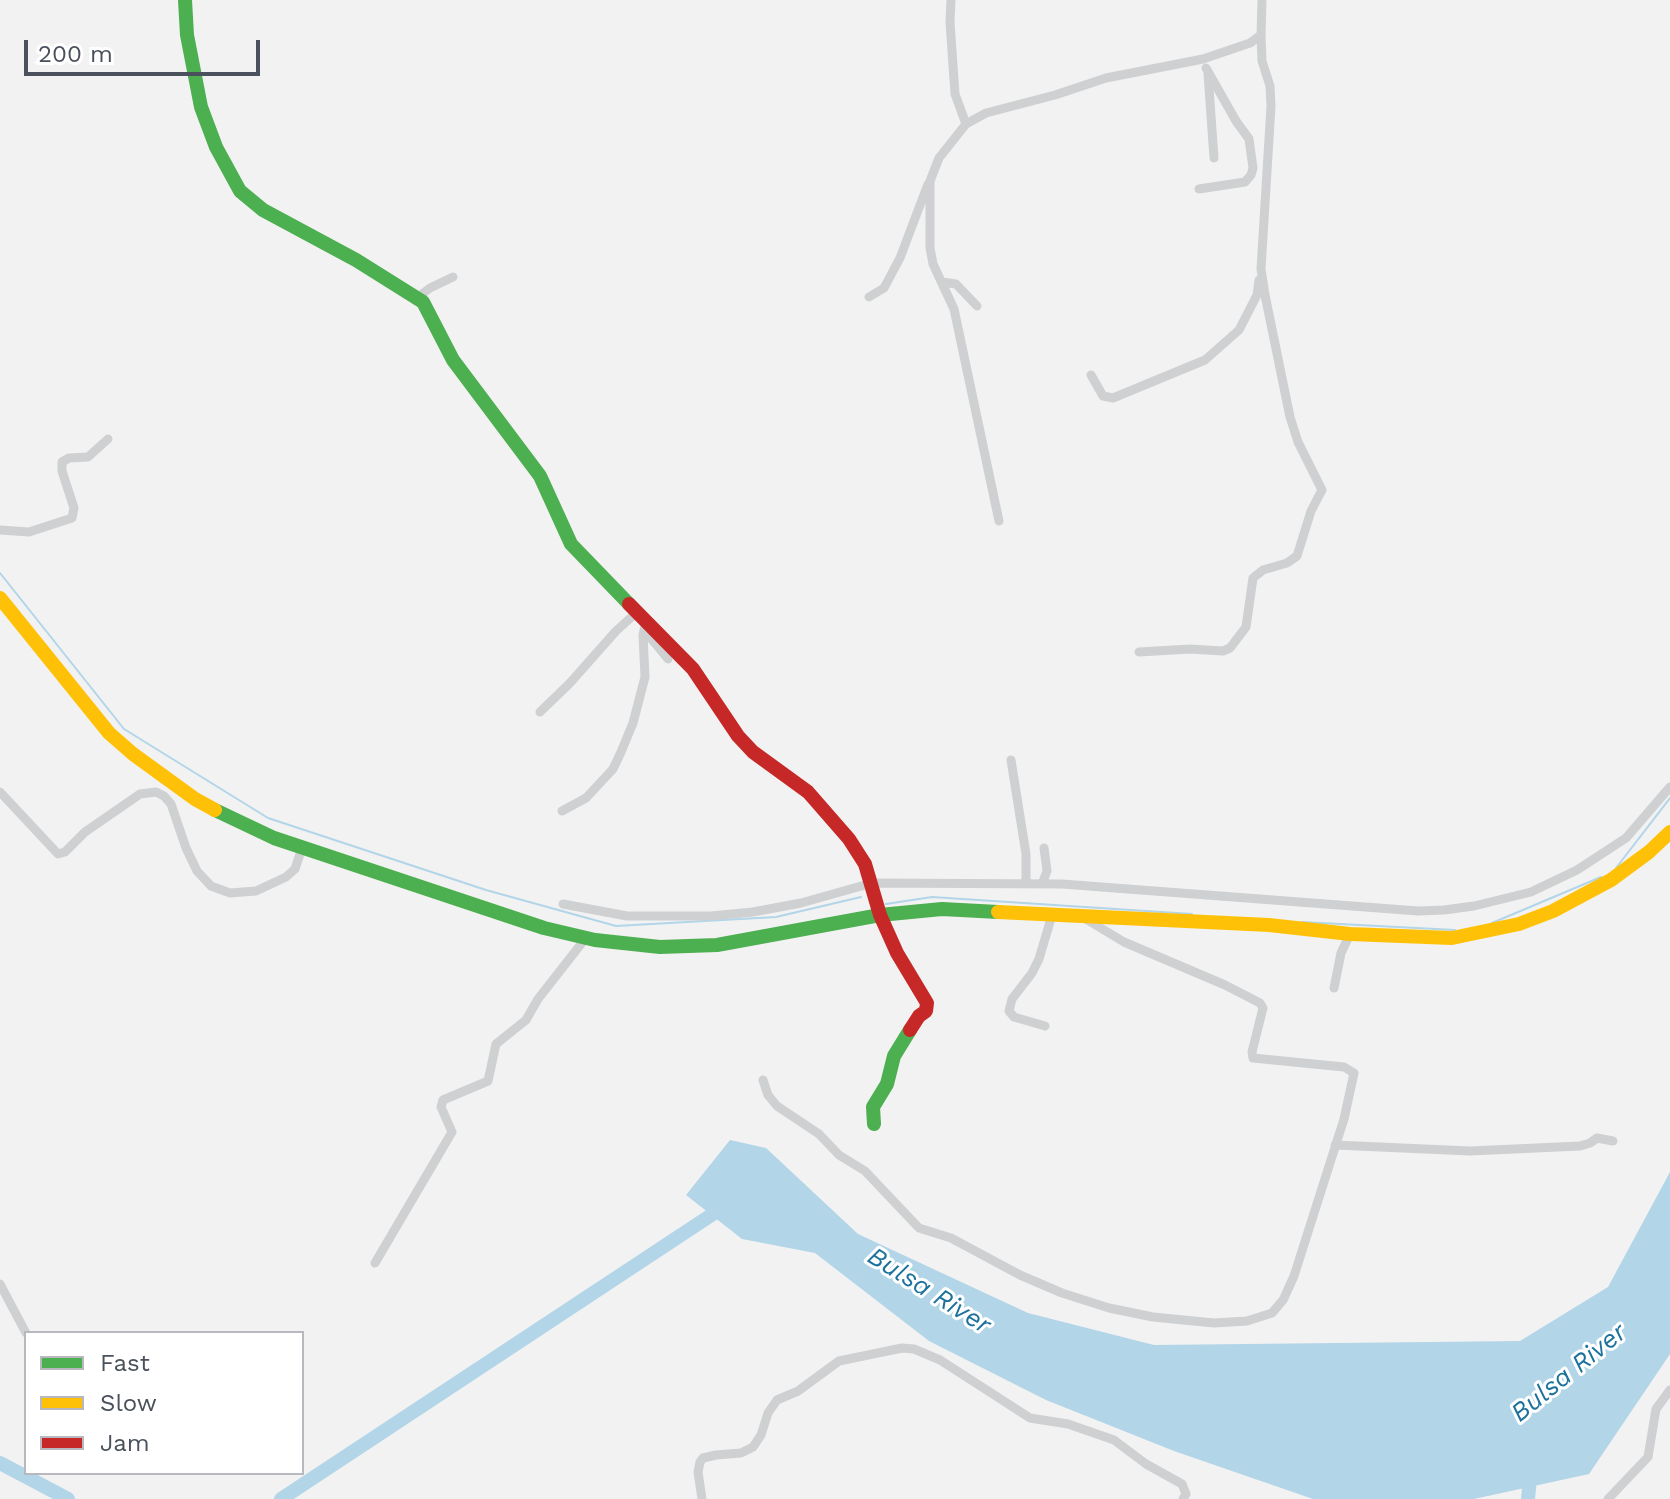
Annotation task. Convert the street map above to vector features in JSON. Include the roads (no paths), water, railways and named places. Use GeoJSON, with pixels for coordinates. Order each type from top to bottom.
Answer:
{"type":"FeatureCollection","features":[{"type":"Feature","properties":{"kind":"street"},"geometry":{"type":"LineString","coordinates":[[185,0],[187,35],[201,107],[216,147],[240,191],[263,210],[418,297],[427,308],[453,360],[540,476],[571,544],[642,622],[693,669],[738,736],[753,752],[808,792],[857,851],[897,953],[927,1003],[926,1011],[919,1016],[894,1056],[887,1084],[873,1107],[874,1124]]}},
{"type":"Feature","properties":{"kind":"street"},"geometry":{"type":"LineString","coordinates":[[951,0],[955,94],[966,124]]}},
{"type":"Feature","properties":{"kind":"street"},"geometry":{"type":"LineString","coordinates":[[1091,375],[1103,396],[1113,398],[1205,360],[1239,330],[1257,295],[1271,106],[1270,86],[1262,61],[1262,0]]}},
{"type":"Feature","properties":{"kind":"street"},"geometry":{"type":"LineString","coordinates":[[869,297],[884,288],[900,258],[918,207],[945,148],[966,124],[986,113],[1106,78],[1205,63],[1261,35]]}},
{"type":"Feature","properties":{"kind":"street"},"geometry":{"type":"LineString","coordinates":[[1205,63],[1214,158]]}},
{"type":"Feature","properties":{"kind":"street"},"geometry":{"type":"LineString","coordinates":[[1199,189],[1245,182],[1249,180],[1253,168],[1249,139],[1205,63]]}},
{"type":"Feature","properties":{"kind":"street"},"geometry":{"type":"LineString","coordinates":[[930,181],[930,248],[933,264],[958,325],[999,521]]}},
{"type":"Feature","properties":{"kind":"street"},"geometry":{"type":"LineString","coordinates":[[1139,652],[1223,651],[1230,648],[1246,627],[1253,578],[1263,570],[1287,563],[1297,556],[1311,511],[1322,490],[1298,442],[1290,417],[1261,269]]}},
{"type":"Feature","properties":{"kind":"street"},"geometry":{"type":"LineString","coordinates":[[418,297],[453,277]]}},
{"type":"Feature","properties":{"kind":"street"},"geometry":{"type":"LineString","coordinates":[[942,282],[956,284],[977,306]]}},
{"type":"Feature","properties":{"kind":"street"},"geometry":{"type":"LineString","coordinates":[[0,530],[29,532],[72,518],[74,508],[62,462],[69,458],[88,457],[108,439]]}},
{"type":"Feature","properties":{"kind":"street"},"geometry":{"type":"LineString","coordinates":[[0,598],[92,714],[133,754],[195,799],[237,822],[302,848],[585,939],[660,947],[717,945],[929,909],[1269,925],[1350,934],[1452,938],[1519,924],[1553,911],[1611,880],[1670,832]]}},
{"type":"Feature","properties":{"kind":"street"},"geometry":{"type":"LineString","coordinates":[[642,622],[668,659]]}},
{"type":"Feature","properties":{"kind":"street"},"geometry":{"type":"LineString","coordinates":[[540,712],[616,631],[642,622]]}},
{"type":"Feature","properties":{"kind":"street"},"geometry":{"type":"LineString","coordinates":[[562,811],[586,798],[613,769],[621,752],[645,677],[642,622]]}},
{"type":"Feature","properties":{"kind":"street"},"geometry":{"type":"LineString","coordinates":[[1011,760],[1026,854],[1026,884]]}},
{"type":"Feature","properties":{"kind":"street"},"geometry":{"type":"LineString","coordinates":[[563,904],[627,916],[720,916],[801,903],[872,883],[1042,884],[1418,911],[1474,906],[1531,892],[1594,861],[1638,826],[1670,787]]}},
{"type":"Feature","properties":{"kind":"street"},"geometry":{"type":"LineString","coordinates":[[0,792],[58,854],[65,852],[85,832],[140,794],[156,792],[171,804],[197,871],[211,886],[230,893],[256,891],[286,877],[295,869],[302,848]]}},
{"type":"Feature","properties":{"kind":"street"},"geometry":{"type":"LineString","coordinates":[[1042,884],[1047,871],[1044,848]]}},
{"type":"Feature","properties":{"kind":"street"},"geometry":{"type":"LineString","coordinates":[[1045,1026],[1014,1017],[1009,1011],[1012,999],[1039,959],[1052,915]]}},
{"type":"Feature","properties":{"kind":"street"},"geometry":{"type":"LineString","coordinates":[[763,1080],[768,1095],[777,1106],[819,1134],[839,1155],[865,1171],[904,1215],[924,1231],[951,1238],[1010,1270],[1062,1293],[1120,1311],[1176,1320],[1247,1321],[1266,1316],[1279,1307],[1294,1276],[1355,1078],[1351,1069],[1253,1058],[1263,1008],[1260,1003],[1124,942],[1083,917]]}},
{"type":"Feature","properties":{"kind":"street"},"geometry":{"type":"LineString","coordinates":[[1334,988],[1341,953],[1350,934]]}},
{"type":"Feature","properties":{"kind":"street"},"geometry":{"type":"LineString","coordinates":[[375,1263],[452,1132],[442,1112],[443,1100],[488,1081],[496,1044],[526,1020],[538,999],[585,939]]}},
{"type":"Feature","properties":{"kind":"street"},"geometry":{"type":"LineString","coordinates":[[1335,1145],[1470,1151],[1580,1146],[1597,1138],[1613,1141]]}},
{"type":"Feature","properties":{"kind":"street"},"geometry":{"type":"LineString","coordinates":[[0,1284],[25,1331]]}},
{"type":"Feature","properties":{"kind":"street"},"geometry":{"type":"LineString","coordinates":[[702,1499],[698,1472],[700,1462],[716,1455],[741,1453],[753,1447],[777,1400],[798,1391],[839,1361],[902,1348],[914,1349],[940,1360],[1030,1418],[1068,1424],[1114,1440],[1146,1464],[1182,1484],[1186,1494],[1183,1499]]}},
{"type":"Feature","properties":{"kind":"street"},"geometry":{"type":"LineString","coordinates":[[1608,1499],[1648,1457],[1656,1409],[1670,1390]]}},
{"type":"Feature","properties":{"kind":"water"},"geometry":{"type":"Polygon","coordinates":[[[730,1140],[766,1148],[858,1234],[1028,1313],[1154,1345],[1520,1341],[1608,1287],[1670,1172],[1670,1354],[1589,1474],[1474,1499],[1313,1499],[1174,1451],[1046,1400],[929,1341],[815,1253],[742,1239],[686,1195],[730,1140]]]}},
{"type":"Feature","properties":{"kind":"waterway"},"geometry":{"type":"LineString","coordinates":[[0,573],[124,729],[268,818],[486,890],[616,926],[776,917],[861,897]]}},
{"type":"Feature","properties":{"kind":"waterway"},"geometry":{"type":"LineString","coordinates":[[1616,868],[1670,798]]}},
{"type":"Feature","properties":{"kind":"waterway"},"geometry":{"type":"LineString","coordinates":[[1492,923],[1601,877]]}},
{"type":"Feature","properties":{"kind":"waterway"},"geometry":{"type":"LineString","coordinates":[[886,904],[932,897],[1192,914]]}},
{"type":"Feature","properties":{"kind":"waterway"},"geometry":{"type":"LineString","coordinates":[[1302,922],[1455,930]]}},
{"type":"Feature","properties":{"kind":"waterway","name":"Bulsa River"},"geometry":{"type":"LineString","coordinates":[[281,1499],[725,1206]]}},
{"type":"Feature","properties":{"kind":"waterway","name":"Bulsa River"},"geometry":{"type":"LineString","coordinates":[[0,1463],[68,1499]]}},
{"type":"Feature","properties":{"kind":"waterway"},"geometry":{"type":"LineString","coordinates":[[1528,1499],[1531,1468]]}}]}
